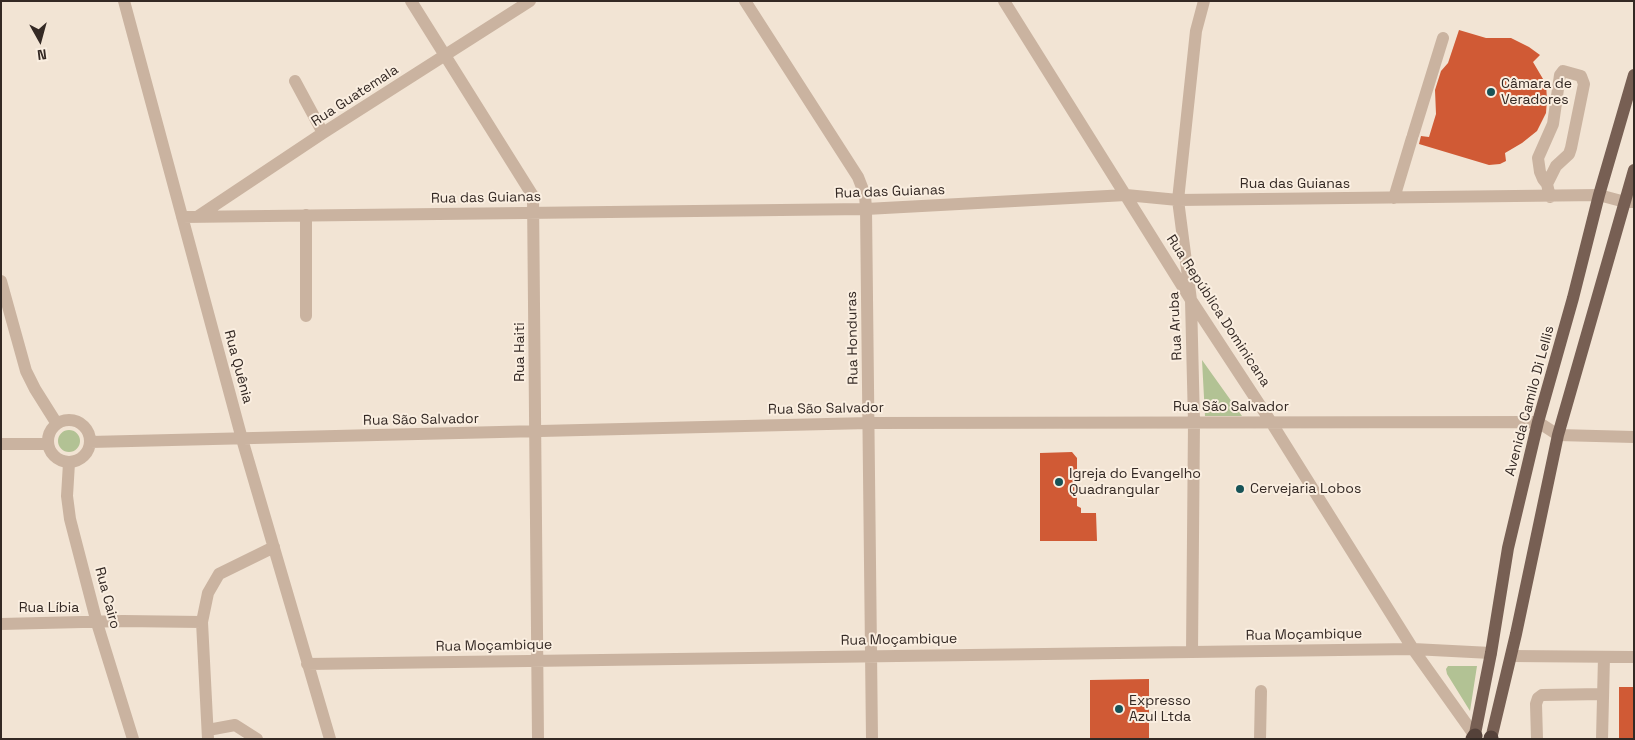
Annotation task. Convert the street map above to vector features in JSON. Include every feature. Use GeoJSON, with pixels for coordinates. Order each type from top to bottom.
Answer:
{"type":"FeatureCollection","features":[{"type":"Feature","properties":{"kind":"main road","name":"Avenida Camilo Di Lellis"},"geometry":{"type":"LineString","coordinates":[[1474,738],[1491,653],[1508,548],[1538,422],[1573,298],[1599,195],[1634,75]]}},
{"type":"Feature","properties":{"kind":"main road"},"geometry":{"type":"LineString","coordinates":[[1491,739],[1511,656],[1558,436],[1629,202],[1634,170]]}},
{"type":"Feature","properties":{"kind":"street","name":"Rua Quênia"},"geometry":{"type":"LineString","coordinates":[[124,1],[242,439],[330,739]]}},
{"type":"Feature","properties":{"kind":"street","name":"Rua Haiti"},"geometry":{"type":"LineString","coordinates":[[411,1],[533,196],[538,739]]}},
{"type":"Feature","properties":{"kind":"street","name":"Rua Guatemala"},"geometry":{"type":"LineString","coordinates":[[197,217],[323,133],[530,1]]}},
{"type":"Feature","properties":{"kind":"street","name":"Rua Honduras"},"geometry":{"type":"LineString","coordinates":[[745,1],[858,177],[865,195],[872,739]]}},
{"type":"Feature","properties":{"kind":"street","name":"Rua República Dominicana"},"geometry":{"type":"LineString","coordinates":[[1004,1],[1191,300],[1271,422],[1412,649],[1474,738]]}},
{"type":"Feature","properties":{"kind":"street","name":"Rua Aruba"},"geometry":{"type":"LineString","coordinates":[[1192,652],[1194,422],[1191,300],[1178,200],[1196,31],[1204,1]]}},
{"type":"Feature","properties":{"kind":"street"},"geometry":{"type":"LineString","coordinates":[[1394,198],[1443,38]]}},
{"type":"Feature","properties":{"kind":"street"},"geometry":{"type":"LineString","coordinates":[[1563,71],[1581,76],[1584,84],[1569,154],[1556,166],[1548,190],[1540,172],[1538,158],[1553,124],[1560,75],[1563,71]]}},
{"type":"Feature","properties":{"kind":"street"},"geometry":{"type":"LineString","coordinates":[[295,81],[323,133]]}},
{"type":"Feature","properties":{"kind":"street","name":"Rua das Guianas"},"geometry":{"type":"LineString","coordinates":[[182,217],[866,209],[1126,195],[1178,200],[1394,198],[1548,190],[1599,195],[1629,202]]}},
{"type":"Feature","properties":{"kind":"street"},"geometry":{"type":"LineString","coordinates":[[306,215],[306,316]]}},
{"type":"Feature","properties":{"kind":"street"},"geometry":{"type":"LineString","coordinates":[[1,281],[26,371],[57,424]]}},
{"type":"Feature","properties":{"kind":"street"},"geometry":{"type":"LineString","coordinates":[[70,420],[81,424],[89,434],[90,442],[84,457],[76,462],[69,463],[55,458],[48,444],[50,433],[57,424],[70,420]]}},
{"type":"Feature","properties":{"kind":"street"},"geometry":{"type":"LineString","coordinates":[[1538,422],[1558,436],[1634,437]]}},
{"type":"Feature","properties":{"kind":"street","name":"Rua São Salvador"},"geometry":{"type":"LineString","coordinates":[[90,442],[868,423],[1538,422]]}},
{"type":"Feature","properties":{"kind":"street"},"geometry":{"type":"LineString","coordinates":[[1,444],[48,444]]}},
{"type":"Feature","properties":{"kind":"street","name":"Rua Cairo"},"geometry":{"type":"LineString","coordinates":[[69,463],[67,496],[69,511],[97,623],[133,739]]}},
{"type":"Feature","properties":{"kind":"street"},"geometry":{"type":"LineString","coordinates":[[257,739],[234,725],[208,734],[202,622],[208,593],[219,574],[274,547]]}},
{"type":"Feature","properties":{"kind":"street","name":"Rua Líbia"},"geometry":{"type":"LineString","coordinates":[[1,624],[123,621],[202,622]]}},
{"type":"Feature","properties":{"kind":"street","name":"Rua Moçambique"},"geometry":{"type":"LineString","coordinates":[[307,664],[1412,649],[1491,653]]}},
{"type":"Feature","properties":{"kind":"street"},"geometry":{"type":"LineString","coordinates":[[1511,656],[1634,657]]}},
{"type":"Feature","properties":{"kind":"street"},"geometry":{"type":"LineString","coordinates":[[1602,739],[1604,657]]}},
{"type":"Feature","properties":{"kind":"street"},"geometry":{"type":"LineString","coordinates":[[1260,739],[1261,691]]}},
{"type":"Feature","properties":{"kind":"street"},"geometry":{"type":"LineString","coordinates":[[1536,739],[1536,704],[1538,698],[1542,695],[1602,694]]}},
{"type":"Feature","properties":{"kind":"green space"},"geometry":{"type":"Polygon","coordinates":[[[1202,360],[1242,416],[1205,416],[1202,360]]]}},
{"type":"Feature","properties":{"kind":"green space"},"geometry":{"type":"Polygon","coordinates":[[[69,430],[77,433],[80,441],[77,449],[69,452],[61,449],[58,441],[61,433],[69,430]]]}},
{"type":"Feature","properties":{"kind":"green space"},"geometry":{"type":"Polygon","coordinates":[[[1448,666],[1477,666],[1470,711],[1447,674],[1446,669],[1448,666]]]}},
{"type":"Feature","properties":{"kind":"building","name":"Câmara de Veradores"},"geometry":{"type":"Polygon","coordinates":[[[1459,30],[1486,38],[1511,38],[1540,55],[1533,62],[1546,84],[1546,113],[1537,131],[1505,153],[1506,161],[1500,164],[1489,165],[1419,144],[1421,136],[1429,137],[1436,114],[1435,90],[1441,71],[1448,63],[1459,30]]]}},
{"type":"Feature","properties":{"kind":"building","name":"Igreja do Evangelho Quadrangular"},"geometry":{"type":"Polygon","coordinates":[[[1072,452],[1077,458],[1077,506],[1081,508],[1081,513],[1096,513],[1097,541],[1040,541],[1040,453],[1072,452]]]}},
{"type":"Feature","properties":{"kind":"building","name":"Expresso Azul Ltda"},"geometry":{"type":"Polygon","coordinates":[[[1149,679],[1149,739],[1090,739],[1090,680],[1149,679]]]}},
{"type":"Feature","properties":{"kind":"building"},"geometry":{"type":"Polygon","coordinates":[[[1619,687],[1634,687],[1634,739],[1619,739],[1619,687]]]}},
{"type":"Feature","properties":{"kind":"place","name":"Câmara de Veradores"},"geometry":{"type":"Point","coordinates":[1491,92]}},
{"type":"Feature","properties":{"kind":"place","name":"Igreja do Evangelho Quadrangular"},"geometry":{"type":"Point","coordinates":[1059,482]}},
{"type":"Feature","properties":{"kind":"place","name":"Cervejaria Lobos"},"geometry":{"type":"Point","coordinates":[1240,489]}},
{"type":"Feature","properties":{"kind":"place","name":"Expresso Azul Ltda"},"geometry":{"type":"Point","coordinates":[1119,709]}}]}
